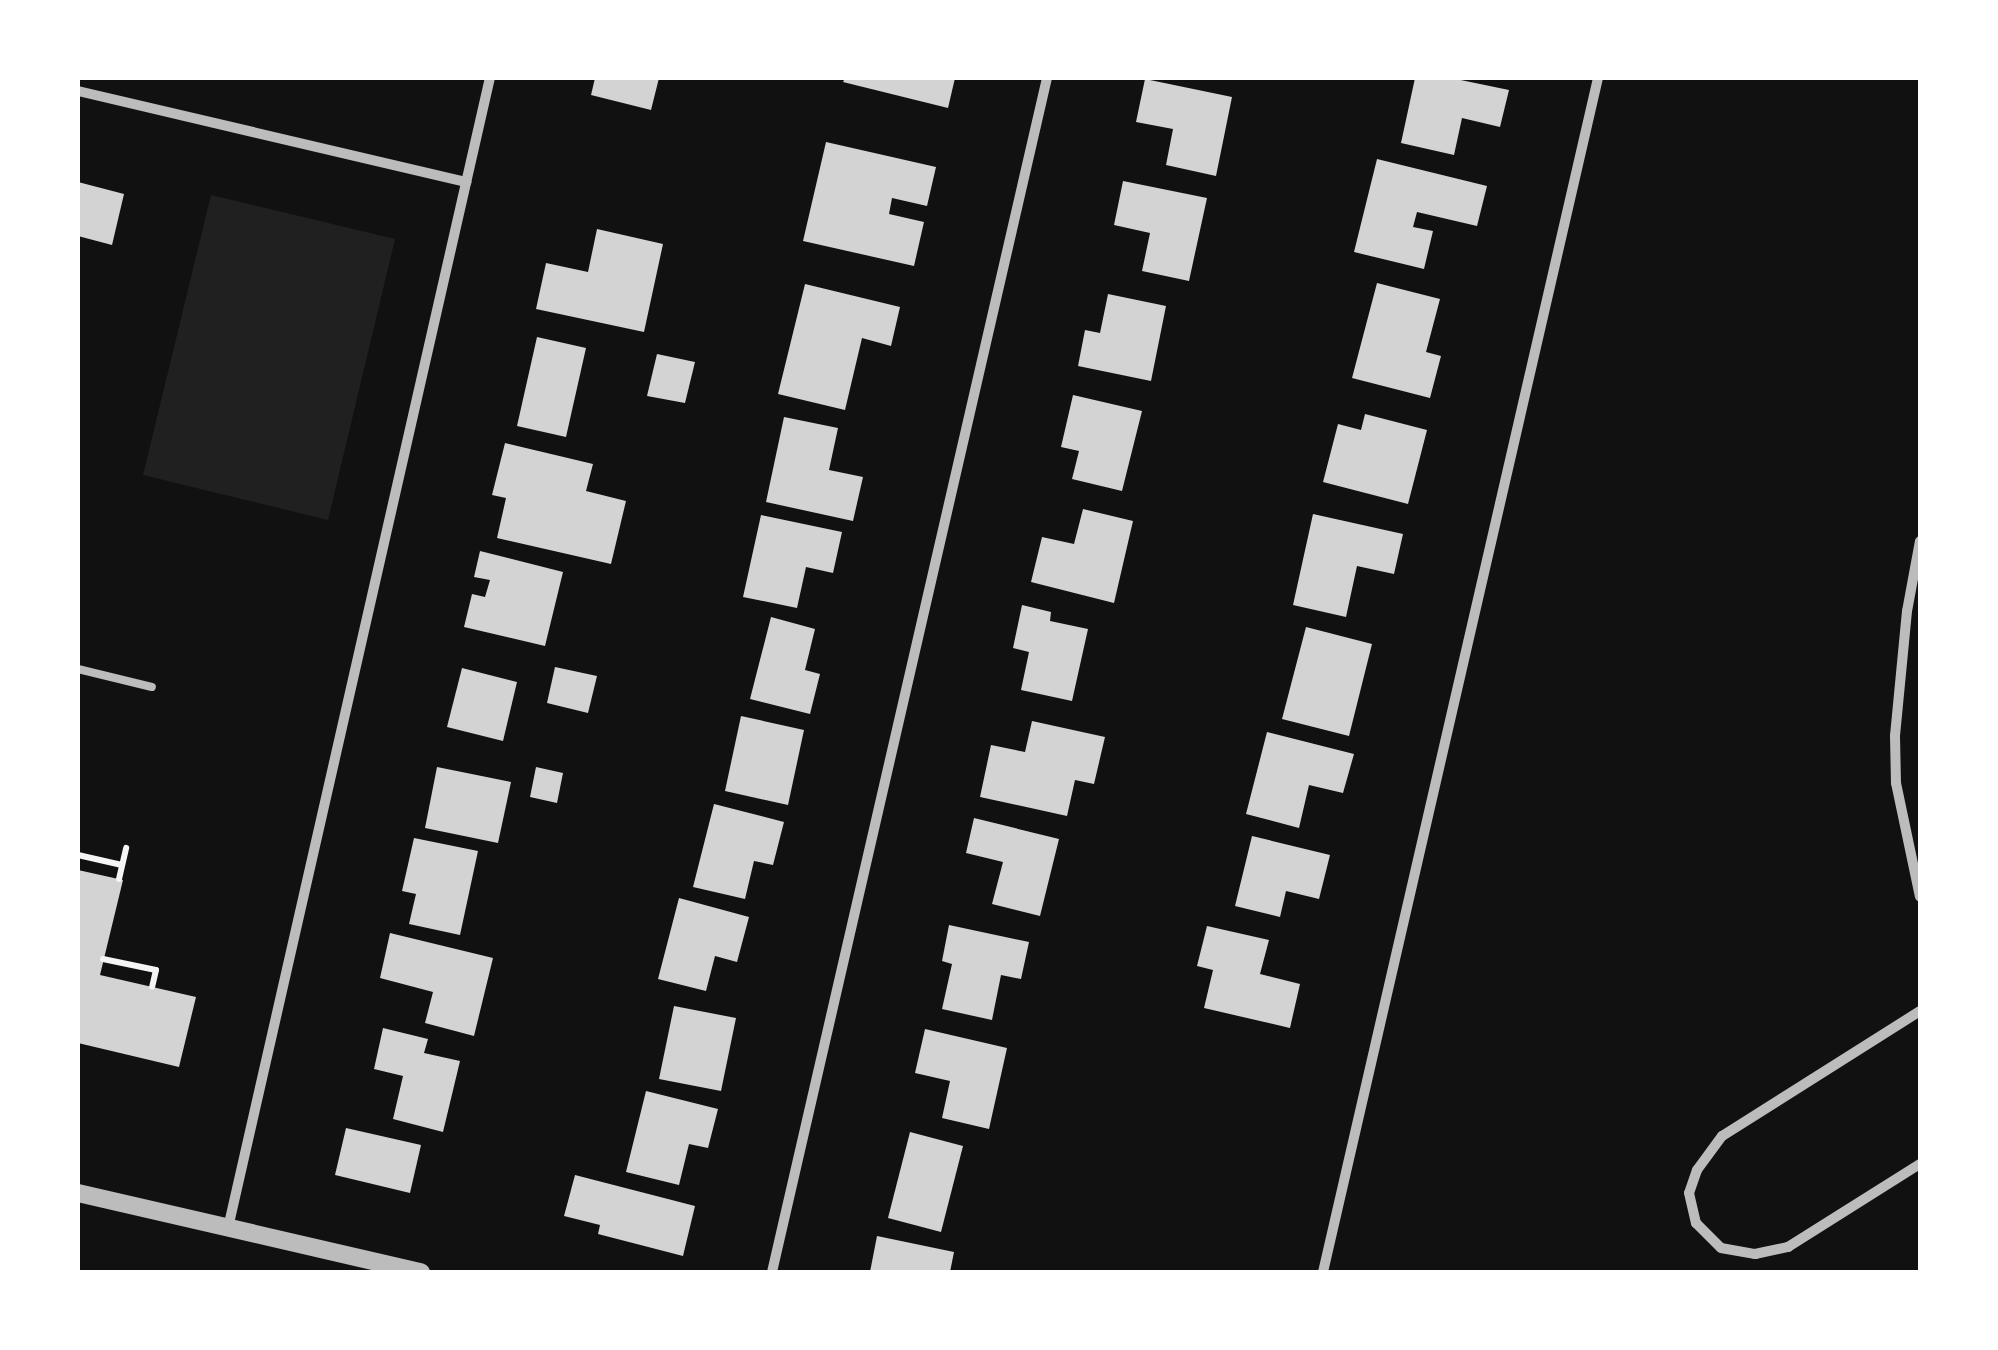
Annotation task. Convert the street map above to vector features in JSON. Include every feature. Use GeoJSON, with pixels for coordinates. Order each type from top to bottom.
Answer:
{"type":"FeatureCollection","features":[{"type":"Feature","properties":{"kind":"street"},"geometry":{"type":"LineString","coordinates":[[228,1228],[490,78]]}},
{"type":"Feature","properties":{"kind":"street"},"geometry":{"type":"LineString","coordinates":[[772,1272],[1048,78]]}},
{"type":"Feature","properties":{"kind":"street"},"geometry":{"type":"LineString","coordinates":[[1323,1272],[1598,78]]}},
{"type":"Feature","properties":{"kind":"street"},"geometry":{"type":"LineString","coordinates":[[78,91],[466,182]]}},
{"type":"Feature","properties":{"kind":"street"},"geometry":{"type":"LineString","coordinates":[[1920,541],[1907,611],[1896,736],[1896,783],[1907,853],[1920,898]]}},
{"type":"Feature","properties":{"kind":"street"},"geometry":{"type":"LineString","coordinates":[[1920,1011],[1722,1136],[1697,1170],[1689,1194],[1696,1223],[1721,1248],[1754,1254],[1788,1247],[1920,1164]]}},
{"type":"Feature","properties":{"kind":"street"},"geometry":{"type":"LineString","coordinates":[[78,1192],[421,1272]]}},
{"type":"Feature","properties":{"kind":"lane"},"geometry":{"type":"LineString","coordinates":[[78,669],[152,687]]}},
{"type":"Feature","properties":{"kind":"path"},"geometry":{"type":"LineString","coordinates":[[118,878],[126,848]]}},
{"type":"Feature","properties":{"kind":"path"},"geometry":{"type":"LineString","coordinates":[[78,855],[122,865]]}},
{"type":"Feature","properties":{"kind":"path"},"geometry":{"type":"LineString","coordinates":[[103,959],[156,970],[152,987]]}},
{"type":"Feature","properties":{"kind":"shaded area"},"geometry":{"type":"Polygon","coordinates":[[[211,195],[395,239],[328,520],[143,475],[211,195]]]}},
{"type":"Feature","properties":{"kind":"building"},"geometry":{"type":"Polygon","coordinates":[[[595,78],[659,78],[651,110],[591,95],[595,78]]]}},
{"type":"Feature","properties":{"kind":"building"},"geometry":{"type":"Polygon","coordinates":[[[845,78],[955,78],[948,108],[843,82],[845,78]]]}},
{"type":"Feature","properties":{"kind":"building"},"geometry":{"type":"Polygon","coordinates":[[[1415,78],[1451,78],[1509,90],[1500,127],[1462,118],[1454,155],[1401,143],[1415,78]]]}},
{"type":"Feature","properties":{"kind":"building"},"geometry":{"type":"Polygon","coordinates":[[[1145,79],[1232,97],[1216,176],[1166,165],[1173,129],[1136,122],[1145,79]]]}},
{"type":"Feature","properties":{"kind":"building"},"geometry":{"type":"Polygon","coordinates":[[[826,142],[936,167],[927,206],[892,198],[889,214],[924,222],[914,266],[803,241],[826,142]]]}},
{"type":"Feature","properties":{"kind":"building"},"geometry":{"type":"Polygon","coordinates":[[[1377,159],[1487,186],[1477,226],[1417,212],[1413,227],[1433,231],[1424,269],[1354,252],[1377,159]]]}},
{"type":"Feature","properties":{"kind":"building"},"geometry":{"type":"Polygon","coordinates":[[[1123,181],[1207,198],[1189,281],[1142,271],[1150,233],[1114,225],[1123,181]]]}},
{"type":"Feature","properties":{"kind":"building"},"geometry":{"type":"Polygon","coordinates":[[[78,182],[124,194],[112,245],[78,236],[78,182]]]}},
{"type":"Feature","properties":{"kind":"building"},"geometry":{"type":"Polygon","coordinates":[[[597,229],[663,244],[644,332],[536,309],[546,263],[588,272],[597,229]]]}},
{"type":"Feature","properties":{"kind":"building"},"geometry":{"type":"Polygon","coordinates":[[[1377,283],[1440,299],[1426,352],[1441,356],[1430,398],[1352,378],[1377,283]]]}},
{"type":"Feature","properties":{"kind":"building"},"geometry":{"type":"Polygon","coordinates":[[[805,284],[900,307],[891,346],[862,338],[845,410],[778,394],[805,284]]]}},
{"type":"Feature","properties":{"kind":"building"},"geometry":{"type":"Polygon","coordinates":[[[1108,294],[1166,306],[1151,381],[1078,366],[1085,330],[1100,333],[1108,294]]]}},
{"type":"Feature","properties":{"kind":"building"},"geometry":{"type":"Polygon","coordinates":[[[537,337],[586,348],[566,437],[517,426],[537,337]]]}},
{"type":"Feature","properties":{"kind":"building"},"geometry":{"type":"Polygon","coordinates":[[[657,354],[695,362],[685,403],[647,396],[657,354]]]}},
{"type":"Feature","properties":{"kind":"building"},"geometry":{"type":"Polygon","coordinates":[[[1073,395],[1142,411],[1122,491],[1072,479],[1079,451],[1061,447],[1073,395]]]}},
{"type":"Feature","properties":{"kind":"building"},"geometry":{"type":"Polygon","coordinates":[[[1365,414],[1427,430],[1408,504],[1323,482],[1338,424],[1361,430],[1365,414]]]}},
{"type":"Feature","properties":{"kind":"building"},"geometry":{"type":"Polygon","coordinates":[[[784,417],[838,428],[829,470],[863,477],[853,521],[766,502],[784,417]]]}},
{"type":"Feature","properties":{"kind":"building"},"geometry":{"type":"Polygon","coordinates":[[[505,443],[593,464],[586,491],[626,501],[611,564],[497,538],[506,498],[492,495],[505,443]]]}},
{"type":"Feature","properties":{"kind":"building"},"geometry":{"type":"Polygon","coordinates":[[[1083,509],[1133,521],[1114,603],[1031,582],[1042,537],[1074,544],[1083,509]]]}},
{"type":"Feature","properties":{"kind":"building"},"geometry":{"type":"Polygon","coordinates":[[[1313,514],[1403,534],[1394,574],[1357,566],[1346,617],[1293,605],[1313,514]]]}},
{"type":"Feature","properties":{"kind":"building"},"geometry":{"type":"Polygon","coordinates":[[[761,515],[842,532],[833,573],[806,567],[797,608],[743,597],[761,515]]]}},
{"type":"Feature","properties":{"kind":"building"},"geometry":{"type":"Polygon","coordinates":[[[480,551],[563,572],[545,646],[464,627],[472,594],[485,597],[490,580],[474,577],[480,551]]]}},
{"type":"Feature","properties":{"kind":"building"},"geometry":{"type":"Polygon","coordinates":[[[1022,605],[1051,612],[1050,621],[1088,629],[1072,701],[1021,690],[1029,652],[1013,648],[1022,605]]]}},
{"type":"Feature","properties":{"kind":"building"},"geometry":{"type":"Polygon","coordinates":[[[771,617],[815,629],[805,670],[820,674],[810,714],[750,699],[771,617]]]}},
{"type":"Feature","properties":{"kind":"building"},"geometry":{"type":"Polygon","coordinates":[[[1306,627],[1372,644],[1349,736],[1282,719],[1306,627]]]}},
{"type":"Feature","properties":{"kind":"building"},"geometry":{"type":"Polygon","coordinates":[[[555,667],[597,676],[588,713],[547,703],[555,667]]]}},
{"type":"Feature","properties":{"kind":"building"},"geometry":{"type":"Polygon","coordinates":[[[462,668],[517,682],[503,741],[447,727],[462,668]]]}},
{"type":"Feature","properties":{"kind":"building"},"geometry":{"type":"Polygon","coordinates":[[[741,716],[804,730],[788,805],[725,791],[741,716]]]}},
{"type":"Feature","properties":{"kind":"building"},"geometry":{"type":"Polygon","coordinates":[[[1032,721],[1105,737],[1094,784],[1075,780],[1067,816],[980,797],[991,745],[1025,752],[1032,721]]]}},
{"type":"Feature","properties":{"kind":"building"},"geometry":{"type":"Polygon","coordinates":[[[1267,732],[1354,754],[1343,793],[1309,785],[1299,828],[1246,814],[1267,732]]]}},
{"type":"Feature","properties":{"kind":"building"},"geometry":{"type":"Polygon","coordinates":[[[437,767],[511,782],[498,843],[425,828],[437,767]]]}},
{"type":"Feature","properties":{"kind":"building"},"geometry":{"type":"Polygon","coordinates":[[[536,767],[563,773],[557,803],[530,797],[536,767]]]}},
{"type":"Feature","properties":{"kind":"building"},"geometry":{"type":"Polygon","coordinates":[[[714,804],[784,822],[773,865],[754,861],[745,899],[693,887],[714,804]]]}},
{"type":"Feature","properties":{"kind":"building"},"geometry":{"type":"Polygon","coordinates":[[[974,818],[1059,839],[1040,916],[992,904],[1003,862],[966,853],[974,818]]]}},
{"type":"Feature","properties":{"kind":"building"},"geometry":{"type":"Polygon","coordinates":[[[1252,836],[1330,855],[1319,899],[1286,891],[1280,917],[1235,906],[1252,836]]]}},
{"type":"Feature","properties":{"kind":"building"},"geometry":{"type":"Polygon","coordinates":[[[414,838],[478,851],[460,935],[409,924],[416,894],[402,891],[414,838]]]}},
{"type":"Feature","properties":{"kind":"building"},"geometry":{"type":"Polygon","coordinates":[[[78,870],[123,880],[100,975],[196,997],[179,1067],[78,1043],[78,870]]]}},
{"type":"Feature","properties":{"kind":"building"},"geometry":{"type":"Polygon","coordinates":[[[679,898],[749,917],[737,962],[715,956],[706,991],[658,979],[679,898]]]}},
{"type":"Feature","properties":{"kind":"building"},"geometry":{"type":"Polygon","coordinates":[[[949,925],[1029,942],[1021,979],[1001,975],[992,1020],[942,1009],[952,964],[942,961],[949,925]]]}},
{"type":"Feature","properties":{"kind":"building"},"geometry":{"type":"Polygon","coordinates":[[[1207,926],[1269,940],[1260,974],[1300,984],[1290,1028],[1204,1008],[1213,970],[1197,966],[1207,926]]]}},
{"type":"Feature","properties":{"kind":"building"},"geometry":{"type":"Polygon","coordinates":[[[390,933],[493,958],[474,1036],[425,1023],[433,992],[380,978],[390,933]]]}},
{"type":"Feature","properties":{"kind":"building"},"geometry":{"type":"Polygon","coordinates":[[[674,1006],[736,1018],[721,1091],[659,1079],[674,1006]]]}},
{"type":"Feature","properties":{"kind":"building"},"geometry":{"type":"Polygon","coordinates":[[[383,1028],[428,1039],[424,1053],[460,1061],[443,1132],[393,1119],[403,1076],[374,1069],[383,1028]]]}},
{"type":"Feature","properties":{"kind":"building"},"geometry":{"type":"Polygon","coordinates":[[[925,1029],[1007,1048],[989,1129],[942,1118],[950,1081],[915,1073],[925,1029]]]}},
{"type":"Feature","properties":{"kind":"building"},"geometry":{"type":"Polygon","coordinates":[[[646,1091],[718,1109],[708,1148],[689,1144],[679,1185],[626,1172],[646,1091]]]}},
{"type":"Feature","properties":{"kind":"building"},"geometry":{"type":"Polygon","coordinates":[[[346,1128],[421,1145],[410,1193],[335,1175],[346,1128]]]}},
{"type":"Feature","properties":{"kind":"building"},"geometry":{"type":"Polygon","coordinates":[[[910,1132],[963,1146],[941,1232],[888,1218],[910,1132]]]}},
{"type":"Feature","properties":{"kind":"building"},"geometry":{"type":"Polygon","coordinates":[[[575,1175],[695,1206],[683,1256],[598,1234],[600,1225],[564,1216],[575,1175]]]}},
{"type":"Feature","properties":{"kind":"building"},"geometry":{"type":"Polygon","coordinates":[[[877,1236],[954,1252],[950,1272],[870,1272],[877,1236]]]}}]}
